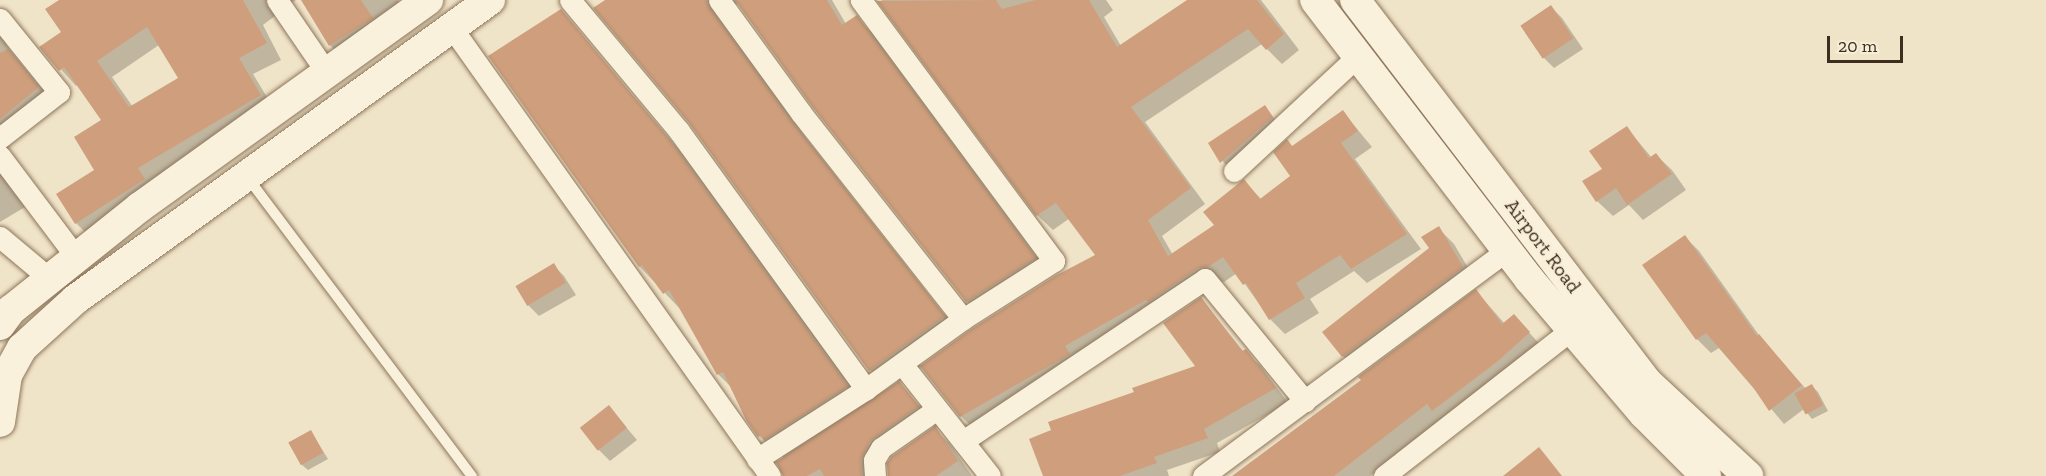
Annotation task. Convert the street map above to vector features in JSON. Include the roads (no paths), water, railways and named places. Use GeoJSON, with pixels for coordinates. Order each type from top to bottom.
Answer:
{"type":"FeatureCollection","features":[{"type":"Feature","properties":{"kind":"main road"},"geometry":{"type":"LineString","coordinates":[[0,325],[11,310],[140,207],[428,0]]}},
{"type":"Feature","properties":{"kind":"main road"},"geometry":{"type":"LineString","coordinates":[[0,422],[7,375],[22,348],[76,299],[490,0]]}},
{"type":"Feature","properties":{"kind":"main road","name":"Airport Road"},"geometry":{"type":"LineString","coordinates":[[1315,0],[1507,250],[1694,472]]}},
{"type":"Feature","properties":{"kind":"main road","name":"Airport Road"},"geometry":{"type":"LineString","coordinates":[[1355,0],[1648,383],[1748,476]]}},
{"type":"Feature","properties":{"kind":"street"},"geometry":{"type":"LineString","coordinates":[[277,0],[327,74]]}},
{"type":"Feature","properties":{"kind":"street"},"geometry":{"type":"LineString","coordinates":[[570,0],[679,131],[866,389]]}},
{"type":"Feature","properties":{"kind":"street"},"geometry":{"type":"LineString","coordinates":[[719,0],[801,113],[963,319]]}},
{"type":"Feature","properties":{"kind":"street"},"geometry":{"type":"LineString","coordinates":[[757,459],[866,389],[963,319],[1054,261],[861,0]]}},
{"type":"Feature","properties":{"kind":"street"},"geometry":{"type":"LineString","coordinates":[[0,19],[59,92],[0,138]]}},
{"type":"Feature","properties":{"kind":"street"},"geometry":{"type":"LineString","coordinates":[[452,28],[770,476]]}},
{"type":"Feature","properties":{"kind":"street"},"geometry":{"type":"LineString","coordinates":[[1234,171],[1359,55]]}},
{"type":"Feature","properties":{"kind":"street"},"geometry":{"type":"LineString","coordinates":[[0,156],[77,258]]}},
{"type":"Feature","properties":{"kind":"street"},"geometry":{"type":"LineString","coordinates":[[0,237],[50,279]]}},
{"type":"Feature","properties":{"kind":"street"},"geometry":{"type":"LineString","coordinates":[[1203,476],[1507,250]]}},
{"type":"Feature","properties":{"kind":"street"},"geometry":{"type":"LineString","coordinates":[[963,441],[1206,279],[1305,400]]}},
{"type":"Feature","properties":{"kind":"street"},"geometry":{"type":"LineString","coordinates":[[1384,476],[1572,329]]}},
{"type":"Feature","properties":{"kind":"street"},"geometry":{"type":"LineString","coordinates":[[902,364],[990,476]]}},
{"type":"Feature","properties":{"kind":"street"},"geometry":{"type":"LineString","coordinates":[[875,476],[874,460],[881,448],[937,409]]}},
{"type":"Feature","properties":{"kind":"lane"},"geometry":{"type":"LineString","coordinates":[[246,175],[472,476]]}}]}
